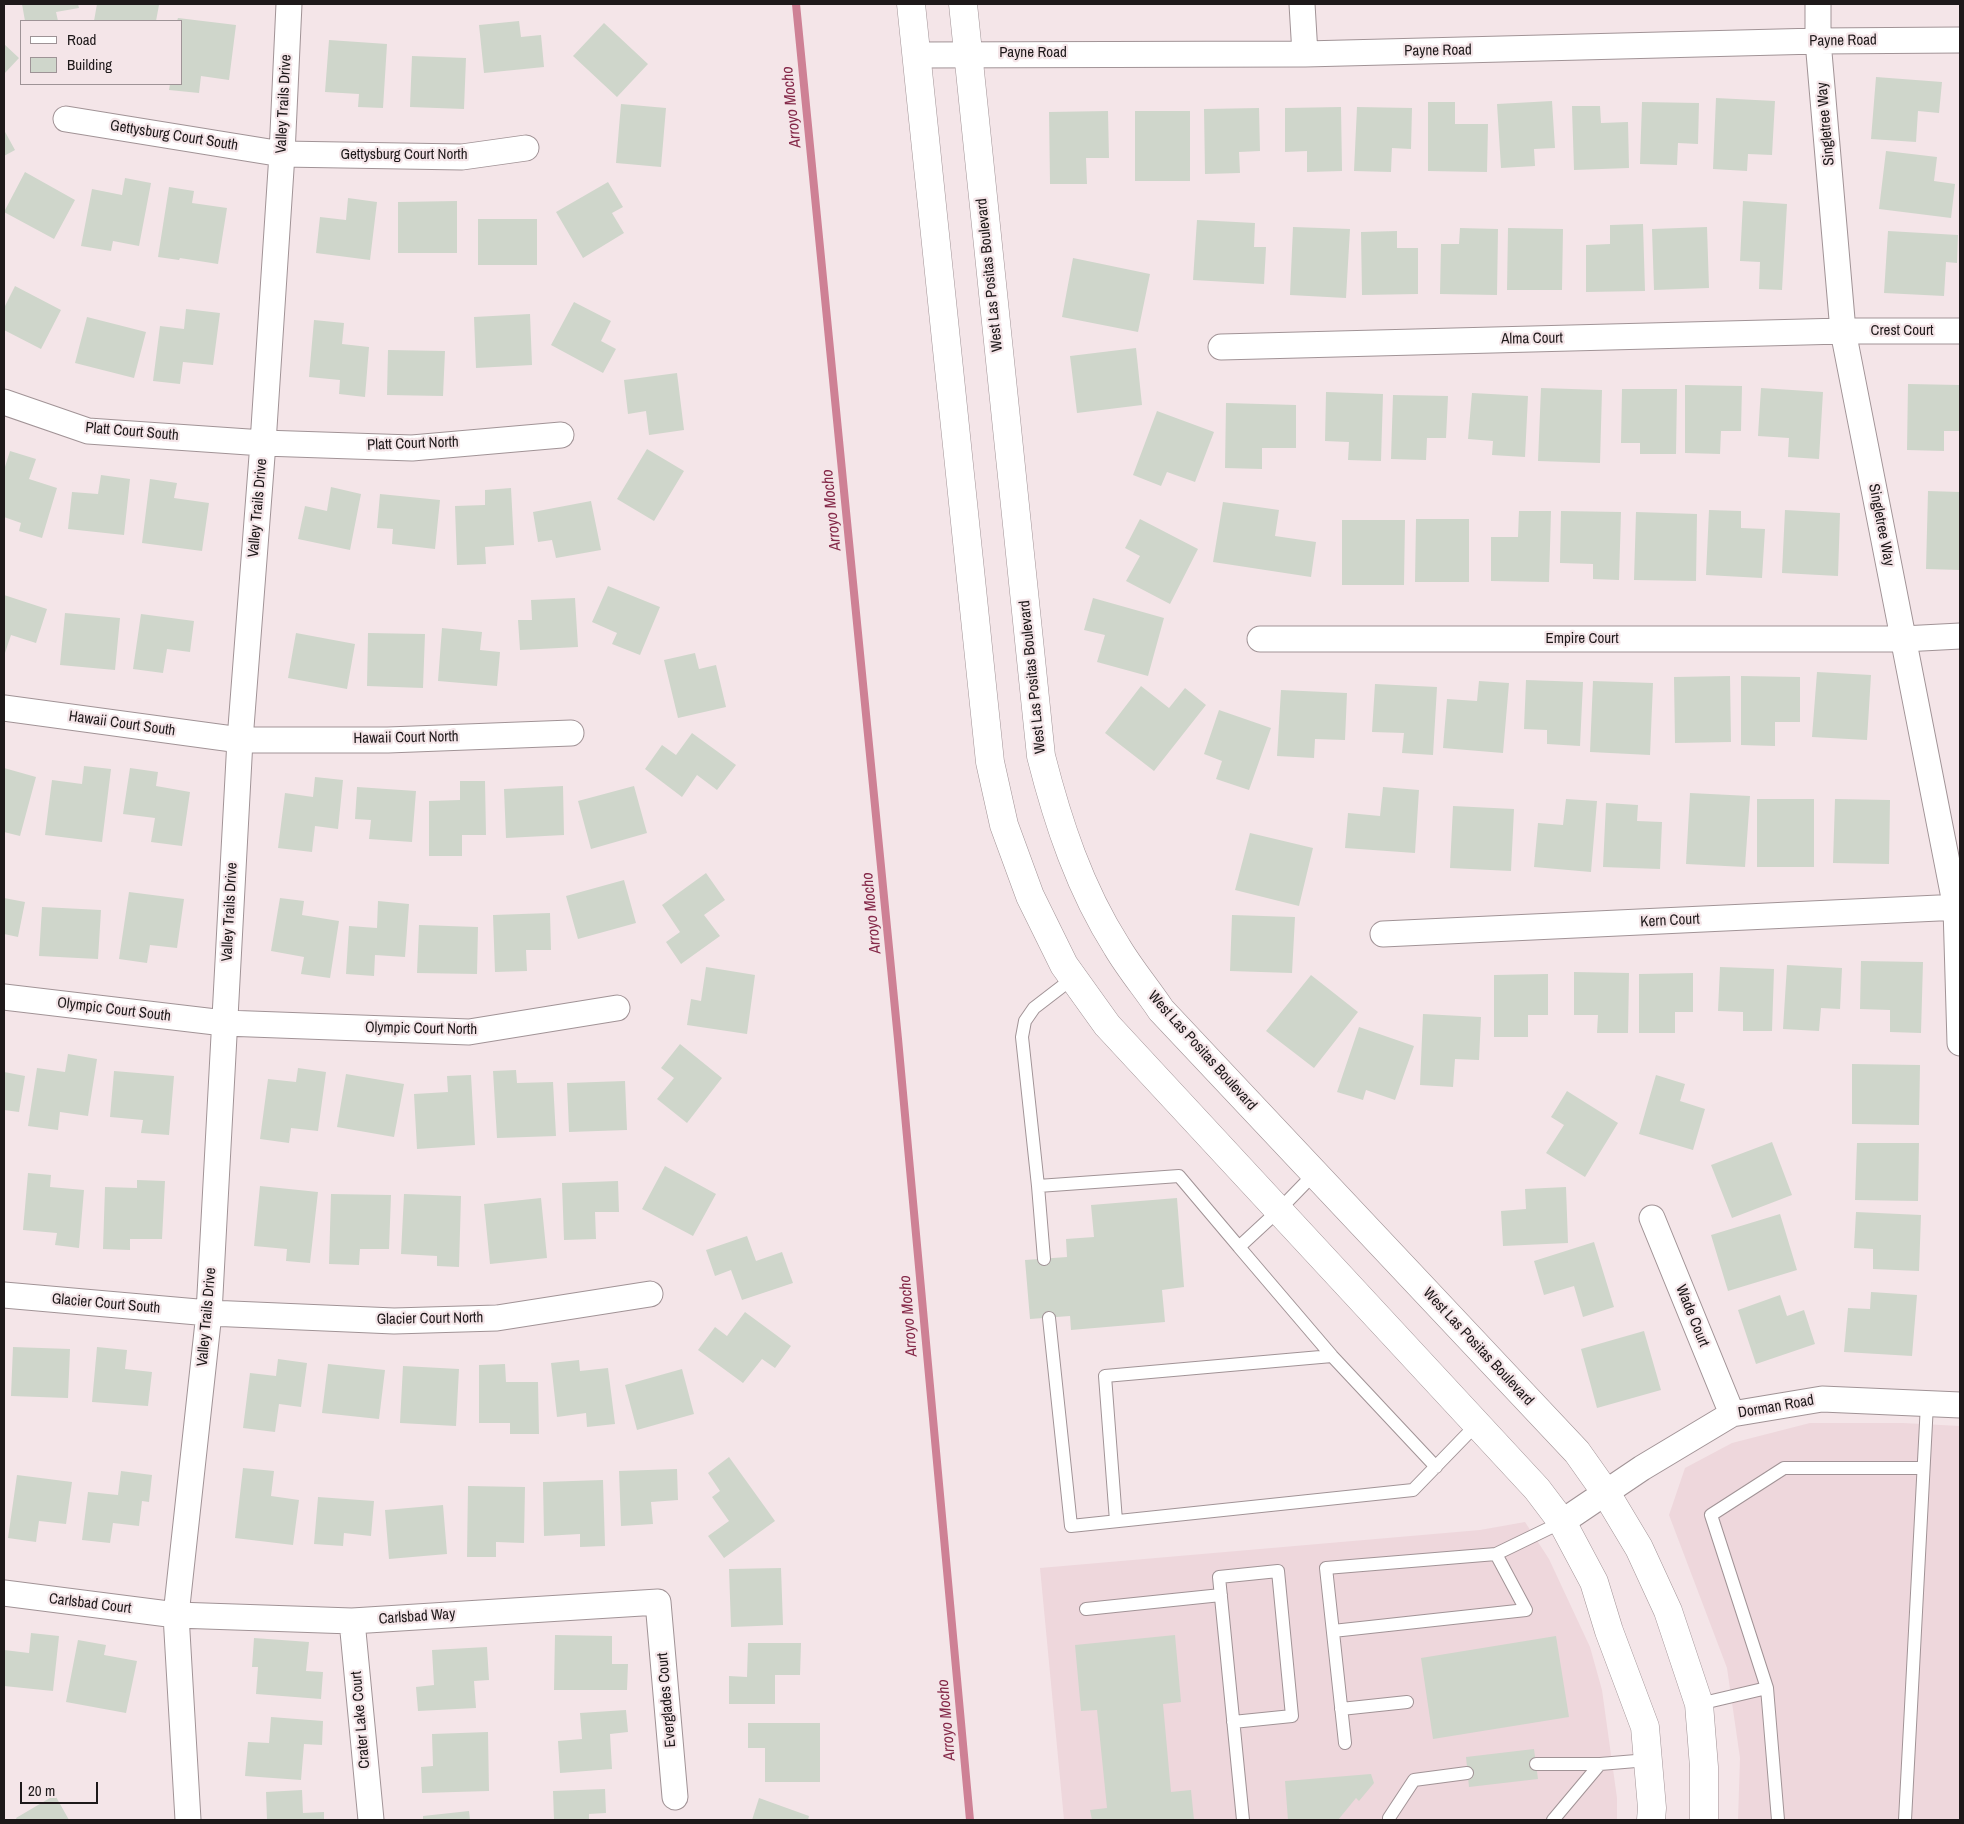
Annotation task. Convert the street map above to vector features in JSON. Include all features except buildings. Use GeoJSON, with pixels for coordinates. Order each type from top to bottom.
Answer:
{"type":"FeatureCollection","features":[{"type":"Feature","properties":{"kind":"main road"},"geometry":{"type":"LineString","coordinates":[[911,4],[990,762],[1004,825],[1030,896],[1064,965],[1107,1025],[1537,1489],[1562,1522],[1594,1582],[1609,1631],[1645,1727],[1652,1808],[1651,1820]]}},
{"type":"Feature","properties":{"kind":"main road","name":"West Las Positas Boulevard"},"geometry":{"type":"LineString","coordinates":[[963,4],[1041,756],[1056,815],[1084,886],[1116,947],[1156,1002],[1577,1452],[1606,1492],[1639,1548],[1668,1611],[1699,1704],[1704,1767],[1704,1820]]}},
{"type":"Feature","properties":{"kind":"street","name":"Valley Trails Drive"},"geometry":{"type":"LineString","coordinates":[[188,1820],[176,1615],[209,1313],[240,740],[264,443],[282,154],[289,4]]}},
{"type":"Feature","properties":{"kind":"street"},"geometry":{"type":"LineString","coordinates":[[1302,4],[1305,54]]}},
{"type":"Feature","properties":{"kind":"street","name":"Singletree Way"},"geometry":{"type":"LineString","coordinates":[[1818,4],[1818,41],[1843,331],[1958,908],[1960,1043]]}},
{"type":"Feature","properties":{"kind":"street","name":"Payne Road"},"geometry":{"type":"LineString","coordinates":[[916,54],[1305,54],[1818,41],[1960,40]]}},
{"type":"Feature","properties":{"kind":"street","name":"Gettysburg Court South"},"geometry":{"type":"LineString","coordinates":[[66,118],[282,154]]}},
{"type":"Feature","properties":{"kind":"street","name":"Gettysburg Court North"},"geometry":{"type":"LineString","coordinates":[[282,154],[462,157],[526,148]]}},
{"type":"Feature","properties":{"kind":"street","name":"Crest Court"},"geometry":{"type":"LineString","coordinates":[[1843,331],[1960,331]]}},
{"type":"Feature","properties":{"kind":"street","name":"Alma Court"},"geometry":{"type":"LineString","coordinates":[[1221,347],[1843,331]]}},
{"type":"Feature","properties":{"kind":"street","name":"Platt Court South"},"geometry":{"type":"LineString","coordinates":[[4,402],[88,431],[264,443]]}},
{"type":"Feature","properties":{"kind":"street","name":"Platt Court North"},"geometry":{"type":"LineString","coordinates":[[264,443],[412,448],[561,434]]}},
{"type":"Feature","properties":{"kind":"street","name":"Empire Court"},"geometry":{"type":"LineString","coordinates":[[1260,639],[1903,639],[1960,636]]}},
{"type":"Feature","properties":{"kind":"street","name":"Hawaii Court South"},"geometry":{"type":"LineString","coordinates":[[4,708],[240,740]]}},
{"type":"Feature","properties":{"kind":"street","name":"Hawaii Court North"},"geometry":{"type":"LineString","coordinates":[[240,740],[388,740],[571,732]]}},
{"type":"Feature","properties":{"kind":"street","name":"Kern Court"},"geometry":{"type":"LineString","coordinates":[[1383,934],[1958,908]]}},
{"type":"Feature","properties":{"kind":"street","name":"Olympic Court South"},"geometry":{"type":"LineString","coordinates":[[4,997],[224,1023]]}},
{"type":"Feature","properties":{"kind":"street","name":"Olympic Court North"},"geometry":{"type":"LineString","coordinates":[[224,1023],[470,1032],[617,1008]]}},
{"type":"Feature","properties":{"kind":"street","name":"Wade Court"},"geometry":{"type":"LineString","coordinates":[[1652,1218],[1732,1414]]}},
{"type":"Feature","properties":{"kind":"street","name":"Glacier Court North"},"geometry":{"type":"LineString","coordinates":[[209,1313],[394,1321],[497,1318],[650,1294]]}},
{"type":"Feature","properties":{"kind":"street","name":"Glacier Court South"},"geometry":{"type":"LineString","coordinates":[[4,1295],[209,1313]]}},
{"type":"Feature","properties":{"kind":"street","name":"Dorman Road"},"geometry":{"type":"LineString","coordinates":[[1562,1522],[1642,1468],[1732,1414],[1822,1398],[1960,1405]]}},
{"type":"Feature","properties":{"kind":"street","name":"Carlsbad Court"},"geometry":{"type":"LineString","coordinates":[[4,1593],[176,1615]]}},
{"type":"Feature","properties":{"kind":"street","name":"Carlsbad Way"},"geometry":{"type":"LineString","coordinates":[[176,1615],[352,1621],[658,1602]]}},
{"type":"Feature","properties":{"kind":"street","name":"Everglades Court"},"geometry":{"type":"LineString","coordinates":[[658,1602],[675,1797]]}},
{"type":"Feature","properties":{"kind":"street","name":"Crater Lake Court"},"geometry":{"type":"LineString","coordinates":[[352,1621],[370,1820]]}},
{"type":"Feature","properties":{"kind":"lane"},"geometry":{"type":"LineString","coordinates":[[1044,1259],[1022,1037],[1025,1021],[1034,1008],[1073,978]]}},
{"type":"Feature","properties":{"kind":"lane"},"geometry":{"type":"LineString","coordinates":[[1239,1247],[1315,1173]]}},
{"type":"Feature","properties":{"kind":"lane"},"geometry":{"type":"LineString","coordinates":[[1038,1186],[1179,1176],[1332,1356],[1436,1467]]}},
{"type":"Feature","properties":{"kind":"lane"},"geometry":{"type":"LineString","coordinates":[[1050,1318],[1071,1526],[1413,1490],[1477,1424]]}},
{"type":"Feature","properties":{"kind":"lane"},"geometry":{"type":"LineString","coordinates":[[1116,1521],[1105,1376],[1332,1356]]}},
{"type":"Feature","properties":{"kind":"lane"},"geometry":{"type":"LineString","coordinates":[[1904,1820],[1927,1404]]}},
{"type":"Feature","properties":{"kind":"lane"},"geometry":{"type":"LineString","coordinates":[[1778,1820],[1767,1688],[1710,1515],[1784,1468],[1922,1468]]}},
{"type":"Feature","properties":{"kind":"lane"},"geometry":{"type":"LineString","coordinates":[[1345,1743],[1326,1568],[1496,1554],[1562,1522]]}},
{"type":"Feature","properties":{"kind":"lane"},"geometry":{"type":"LineString","coordinates":[[1332,1632],[1526,1610],[1496,1554]]}},
{"type":"Feature","properties":{"kind":"lane"},"geometry":{"type":"LineString","coordinates":[[1233,1722],[1292,1716],[1278,1571],[1219,1577],[1233,1722],[1243,1820]]}},
{"type":"Feature","properties":{"kind":"lane"},"geometry":{"type":"LineString","coordinates":[[1086,1609],[1221,1595]]}},
{"type":"Feature","properties":{"kind":"lane"},"geometry":{"type":"LineString","coordinates":[[1699,1704],[1767,1688]]}},
{"type":"Feature","properties":{"kind":"lane"},"geometry":{"type":"LineString","coordinates":[[1341,1709],[1407,1702]]}},
{"type":"Feature","properties":{"kind":"lane"},"geometry":{"type":"LineString","coordinates":[[1536,1764],[1600,1764],[1648,1760]]}},
{"type":"Feature","properties":{"kind":"lane"},"geometry":{"type":"LineString","coordinates":[[1554,1820],[1600,1764]]}},
{"type":"Feature","properties":{"kind":"lane"},"geometry":{"type":"LineString","coordinates":[[1392,1819],[1414,1780],[1468,1773]]}},
{"type":"Feature","properties":{"kind":"shaded area"},"geometry":{"type":"Polygon","coordinates":[[[1810,1423],[1903,1423],[1960,1426],[1960,1820],[1738,1820],[1740,1758],[1727,1668],[1669,1515],[1685,1468],[1732,1443],[1810,1423]]]}},
{"type":"Feature","properties":{"kind":"shaded area"},"geometry":{"type":"Polygon","coordinates":[[[1525,1522],[1549,1559],[1590,1647],[1602,1690],[1617,1798],[1617,1820],[1064,1820],[1040,1568],[1480,1530],[1525,1522]]]}},
{"type":"Feature","properties":{"kind":"waterway","name":"Arroyo Mocho"},"geometry":{"type":"LineString","coordinates":[[796,4],[898,1039],[970,1820]]}}]}
